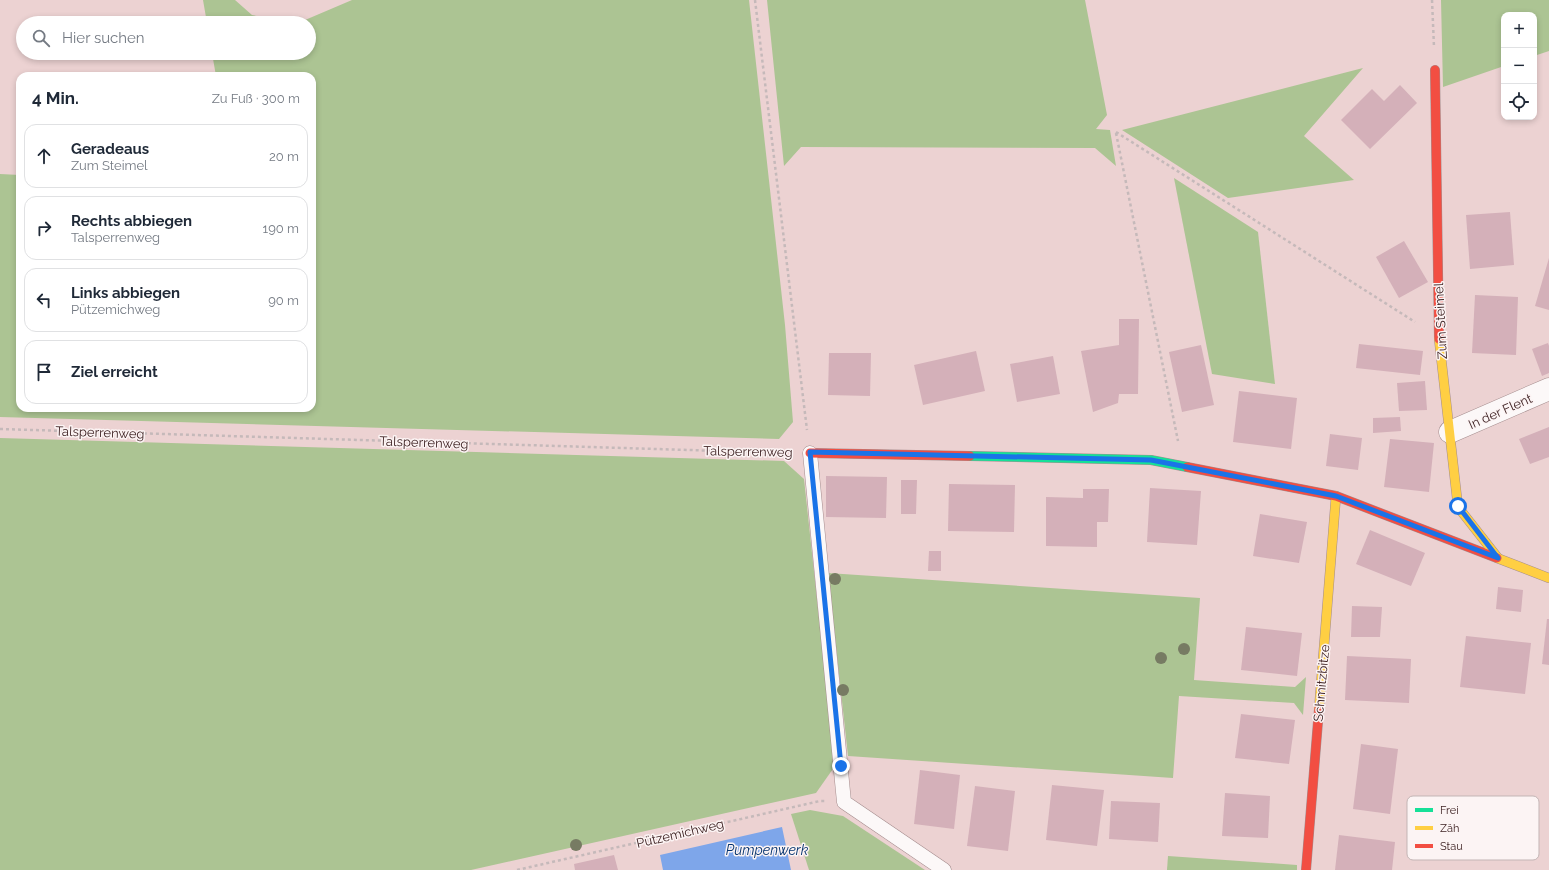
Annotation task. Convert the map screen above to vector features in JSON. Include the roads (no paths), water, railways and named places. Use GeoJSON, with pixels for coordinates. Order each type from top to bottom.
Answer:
{"type":"FeatureCollection","features":[{"type":"Feature","properties":{"kind":"street","name":"Zum Steimel"},"geometry":{"type":"LineString","coordinates":[[1435,70],[1439,337],[1458,506],[1498,558]]}},
{"type":"Feature","properties":{"kind":"street","name":"In der Flent"},"geometry":{"type":"LineString","coordinates":[[1450,432],[1549,389]]}},
{"type":"Feature","properties":{"kind":"street","name":"Talsperrenweg"},"geometry":{"type":"LineString","coordinates":[[810,452],[1151,460],[1336,496],[1549,578]]}},
{"type":"Feature","properties":{"kind":"street","name":"Schmitzbitze"},"geometry":{"type":"LineString","coordinates":[[1306,870],[1336,496]]}},
{"type":"Feature","properties":{"kind":"lane"},"geometry":{"type":"LineString","coordinates":[[810,452],[844,802],[944,870]]}},
{"type":"Feature","properties":{"kind":"water","name":"Pumpenwerk"},"geometry":{"type":"Polygon","coordinates":[[[782,827],[791,870],[663,870],[660,855],[782,827]]]}}]}
